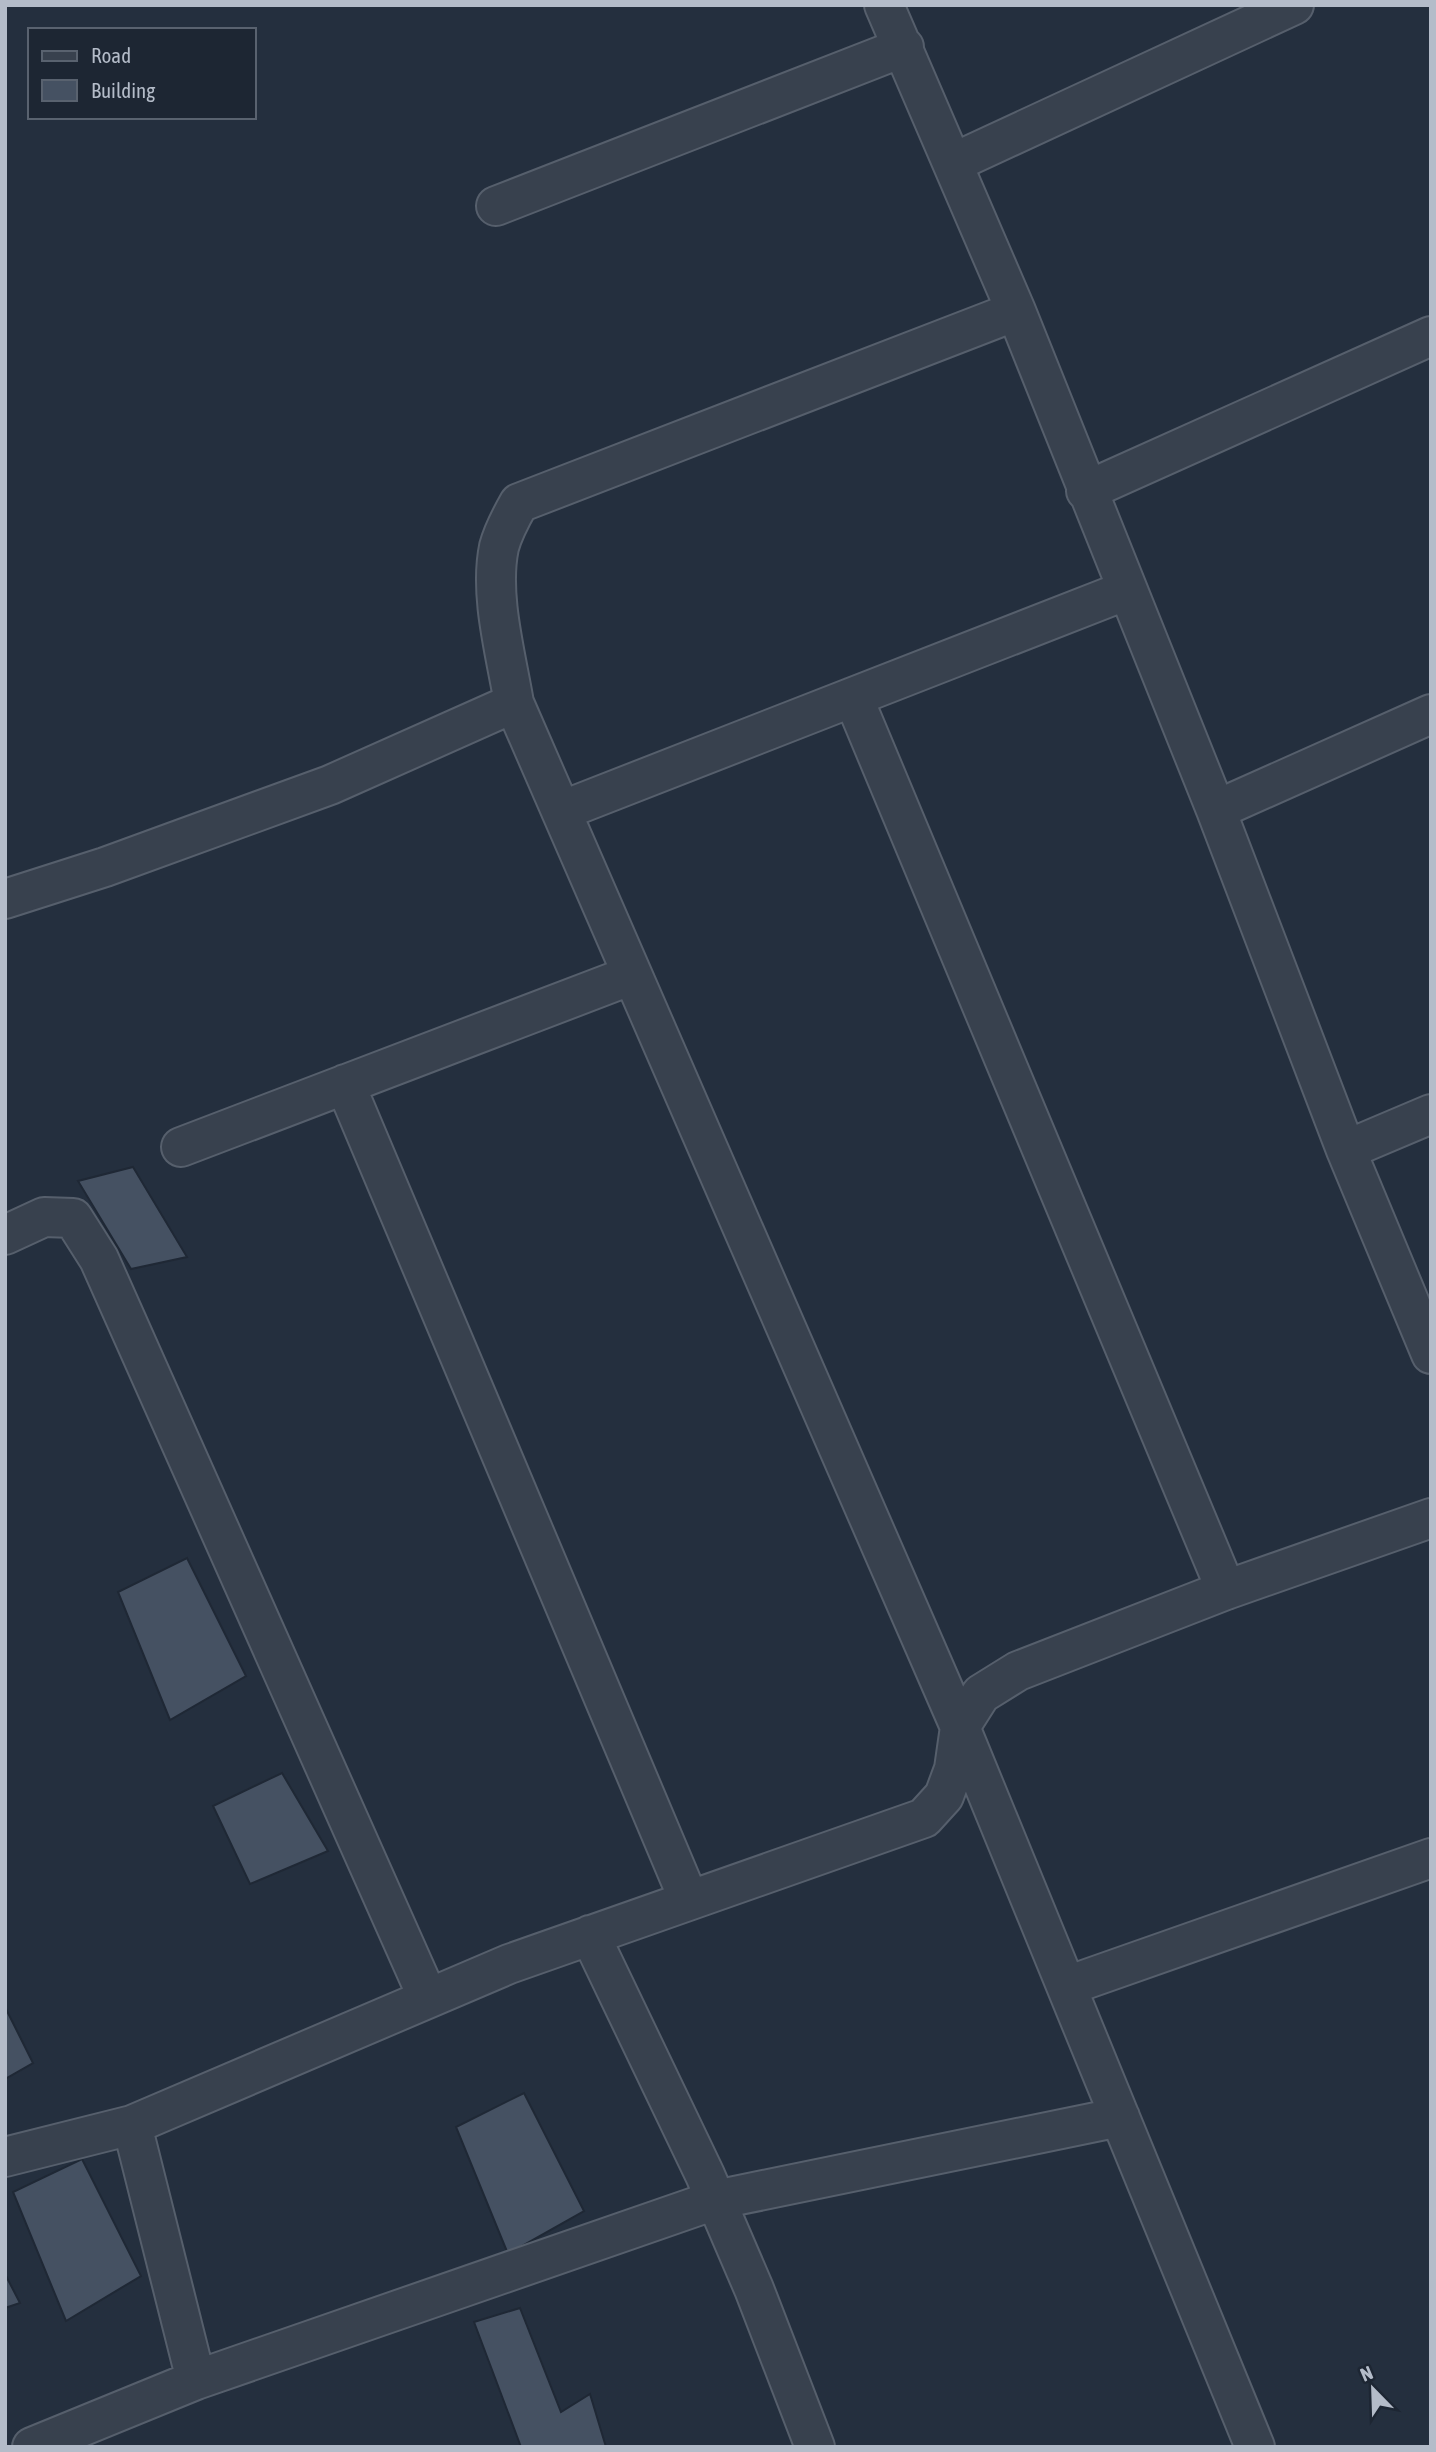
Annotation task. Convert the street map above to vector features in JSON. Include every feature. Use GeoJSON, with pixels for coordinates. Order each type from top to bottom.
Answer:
{"type":"FeatureCollection","features":[{"type":"Feature","properties":{"kind":"street"},"geometry":{"type":"LineString","coordinates":[[884,5],[1016,311],[1216,810],[1346,1150],[1431,1354]]}},
{"type":"Feature","properties":{"kind":"street"},"geometry":{"type":"LineString","coordinates":[[953,163],[1294,5]]}},
{"type":"Feature","properties":{"kind":"street"},"geometry":{"type":"LineString","coordinates":[[496,206],[904,47]]}},
{"type":"Feature","properties":{"kind":"street"},"geometry":{"type":"LineString","coordinates":[[1016,311],[519,503],[499,547],[495,589],[513,703],[960,1727],[1255,2447]]}},
{"type":"Feature","properties":{"kind":"street"},"geometry":{"type":"LineString","coordinates":[[1086,491],[1431,336]]}},
{"type":"Feature","properties":{"kind":"street"},"geometry":{"type":"LineString","coordinates":[[561,811],[1127,590]]}},
{"type":"Feature","properties":{"kind":"street"},"geometry":{"type":"LineString","coordinates":[[853,697],[1226,1590]]}},
{"type":"Feature","properties":{"kind":"street"},"geometry":{"type":"LineString","coordinates":[[5,899],[105,867],[330,785],[513,703]]}},
{"type":"Feature","properties":{"kind":"street"},"geometry":{"type":"LineString","coordinates":[[1216,810],[1431,714]]}},
{"type":"Feature","properties":{"kind":"street"},"geometry":{"type":"LineString","coordinates":[[181,1147],[632,975]]}},
{"type":"Feature","properties":{"kind":"street"},"geometry":{"type":"LineString","coordinates":[[345,1084],[689,1900]]}},
{"type":"Feature","properties":{"kind":"street"},"geometry":{"type":"LineString","coordinates":[[1346,1150],[1431,1114]]}},
{"type":"Feature","properties":{"kind":"street"},"geometry":{"type":"LineString","coordinates":[[5,1235],[44,1217],[73,1218],[99,1259],[428,1998]]}},
{"type":"Feature","properties":{"kind":"street"},"geometry":{"type":"LineString","coordinates":[[5,2157],[132,2125],[509,1964],[924,1818],[944,1796],[954,1769],[960,1727],[981,1694],[1018,1671],[1226,1590],[1431,1518]]}},
{"type":"Feature","properties":{"kind":"street"},"geometry":{"type":"LineString","coordinates":[[1067,1986],[1431,1858]]}},
{"type":"Feature","properties":{"kind":"street"},"geometry":{"type":"LineString","coordinates":[[590,1935],[715,2200],[754,2289],[815,2447]]}},
{"type":"Feature","properties":{"kind":"street"},"geometry":{"type":"LineString","coordinates":[[32,2447],[196,2380],[715,2200],[1120,2117]]}},
{"type":"Feature","properties":{"kind":"street"},"geometry":{"type":"LineString","coordinates":[[132,2125],[196,2380]]}},
{"type":"Feature","properties":{"kind":"building"},"geometry":{"type":"Polygon","coordinates":[[[133,1167],[187,1257],[131,1269],[78,1181],[133,1167]]]}},
{"type":"Feature","properties":{"kind":"building"},"geometry":{"type":"Polygon","coordinates":[[[187,1558],[246,1676],[170,1720],[118,1592],[187,1558]]]}},
{"type":"Feature","properties":{"kind":"building"},"geometry":{"type":"Polygon","coordinates":[[[282,1773],[328,1851],[250,1884],[213,1806],[282,1773]]]}},
{"type":"Feature","properties":{"kind":"building"},"geometry":{"type":"Polygon","coordinates":[[[5,2007],[33,2063],[5,2079],[5,2007]]]}},
{"type":"Feature","properties":{"kind":"building"},"geometry":{"type":"Polygon","coordinates":[[[524,2093],[584,2211],[508,2254],[456,2127],[524,2093]]]}},
{"type":"Feature","properties":{"kind":"building"},"geometry":{"type":"Polygon","coordinates":[[[82,2159],[141,2276],[66,2321],[13,2192],[82,2159]]]}},
{"type":"Feature","properties":{"kind":"building"},"geometry":{"type":"Polygon","coordinates":[[[5,2274],[20,2303],[5,2308],[5,2274]]]}},
{"type":"Feature","properties":{"kind":"building"},"geometry":{"type":"Polygon","coordinates":[[[520,2308],[561,2412],[590,2394],[606,2447],[521,2447],[474,2322],[520,2308]]]}}]}
